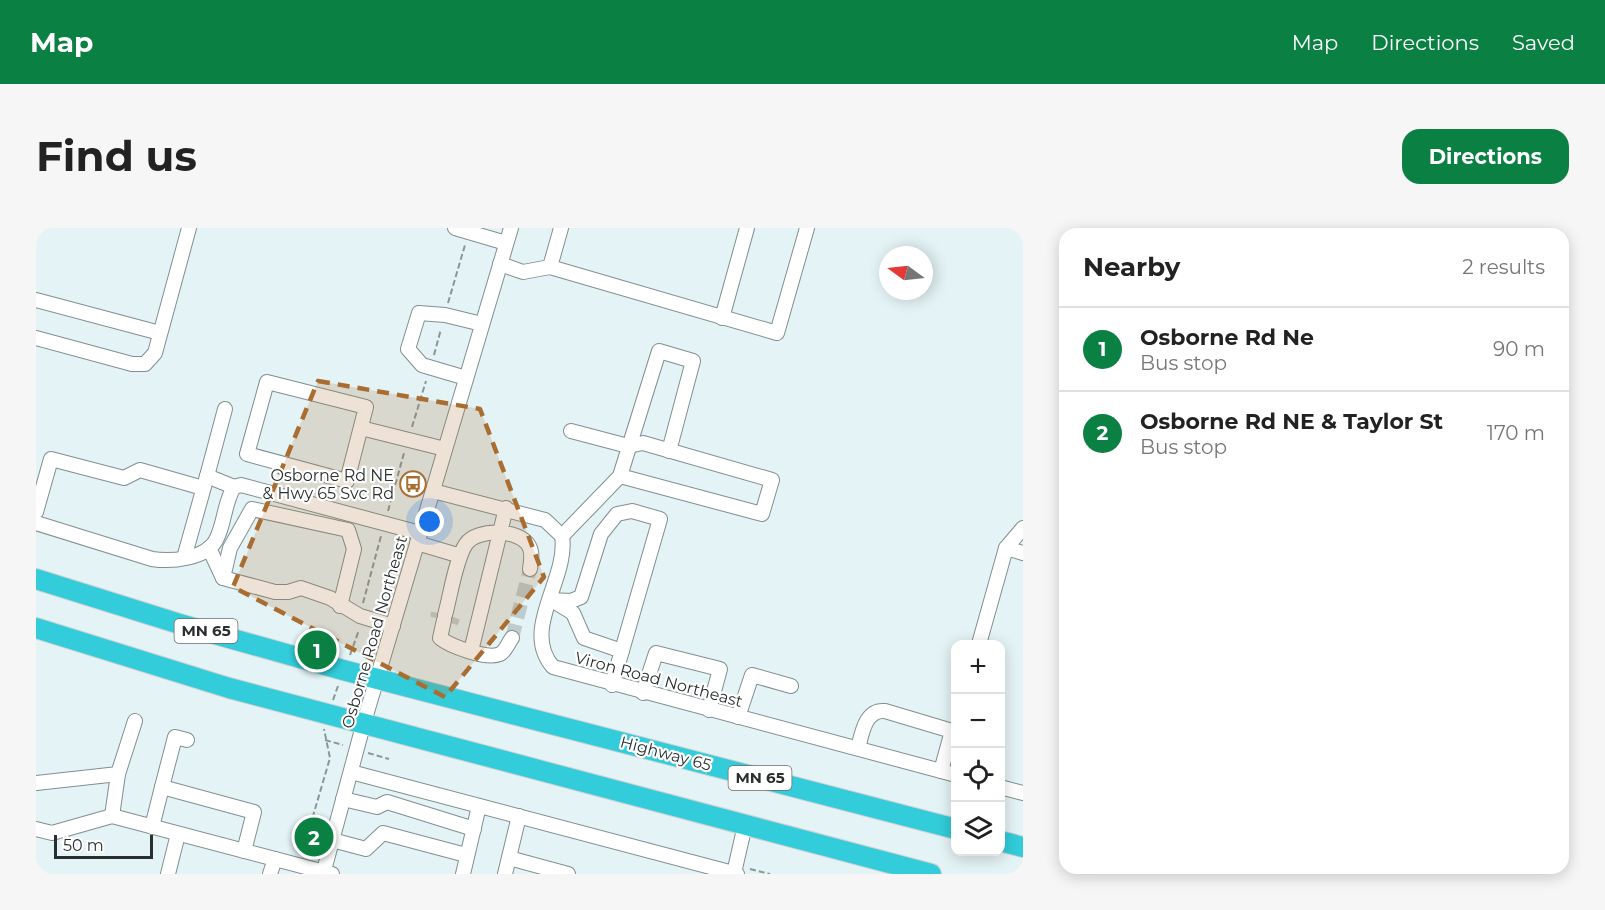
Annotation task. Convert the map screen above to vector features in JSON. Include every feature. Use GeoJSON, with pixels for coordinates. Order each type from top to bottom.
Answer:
{"type":"FeatureCollection","features":[{"type":"Feature","properties":{"kind":"highway","name":"MN 65"},"geometry":{"type":"LineString","coordinates":[[36,579],[183,625],[377,679]]}},
{"type":"Feature","properties":{"kind":"highway"},"geometry":{"type":"LineString","coordinates":[[36,628],[230,688],[931,874]]}},
{"type":"Feature","properties":{"kind":"highway","name":"Highway 65"},"geometry":{"type":"LineString","coordinates":[[377,679],[951,828]]}},
{"type":"Feature","properties":{"kind":"highway"},"geometry":{"type":"LineString","coordinates":[[1005,842],[1023,847]]}},
{"type":"Feature","properties":{"kind":"street"},"geometry":{"type":"LineString","coordinates":[[36,338],[132,364],[145,364],[155,353],[189,228]]}},
{"type":"Feature","properties":{"kind":"street"},"geometry":{"type":"LineString","coordinates":[[455,228],[506,243]]}},
{"type":"Feature","properties":{"kind":"street","name":"Osborne Road Northeast"},"geometry":{"type":"LineString","coordinates":[[327,873],[332,840],[364,722],[510,228]]}},
{"type":"Feature","properties":{"kind":"street"},"geometry":{"type":"LineString","coordinates":[[550,267],[561,228]]}},
{"type":"Feature","properties":{"kind":"street"},"geometry":{"type":"LineString","coordinates":[[722,318],[747,228]]}},
{"type":"Feature","properties":{"kind":"street"},"geometry":{"type":"LineString","coordinates":[[500,264],[523,272],[550,267],[777,333],[807,228]]}},
{"type":"Feature","properties":{"kind":"street"},"geometry":{"type":"LineString","coordinates":[[36,300],[160,333]]}},
{"type":"Feature","properties":{"kind":"street"},"geometry":{"type":"LineString","coordinates":[[466,378],[422,365],[408,349],[419,313],[445,315],[482,324]]}},
{"type":"Feature","properties":{"kind":"street"},"geometry":{"type":"LineString","coordinates":[[433,491],[506,508],[545,520],[562,536],[620,476],[659,351],[693,361],[669,451]]}},
{"type":"Feature","properties":{"kind":"street"},"geometry":{"type":"LineString","coordinates":[[267,382],[366,407],[361,428],[347,481],[247,454],[267,382]]}},
{"type":"Feature","properties":{"kind":"street"},"geometry":{"type":"LineString","coordinates":[[184,558],[225,409]]}},
{"type":"Feature","properties":{"kind":"street"},"geometry":{"type":"LineString","coordinates":[[361,428],[446,449]]}},
{"type":"Feature","properties":{"kind":"street"},"geometry":{"type":"LineString","coordinates":[[571,431],[628,446],[643,443],[772,480],[762,514],[620,476]]}},
{"type":"Feature","properties":{"kind":"street"},"geometry":{"type":"LineString","coordinates":[[36,512],[51,459],[124,478],[140,471],[234,487],[241,485],[385,523],[454,554]]}},
{"type":"Feature","properties":{"kind":"street"},"geometry":{"type":"LineString","coordinates":[[36,523],[152,559],[164,561],[184,558],[208,548],[216,540],[228,496],[234,487]]}},
{"type":"Feature","properties":{"kind":"street"},"geometry":{"type":"LineString","coordinates":[[324,526],[329,508]]}},
{"type":"Feature","properties":{"kind":"street"},"geometry":{"type":"LineString","coordinates":[[471,651],[494,533],[506,508]]}},
{"type":"Feature","properties":{"kind":"street"},"geometry":{"type":"LineString","coordinates":[[222,578],[230,548],[252,509],[348,530],[354,549],[340,606]]}},
{"type":"Feature","properties":{"kind":"street"},"geometry":{"type":"LineString","coordinates":[[574,616],[601,534],[613,518],[627,511],[660,519],[612,685]]}},
{"type":"Feature","properties":{"kind":"street"},"geometry":{"type":"LineString","coordinates":[[980,640],[1006,548],[1023,528]]}},
{"type":"Feature","properties":{"kind":"street"},"geometry":{"type":"LineString","coordinates":[[445,618],[454,554],[465,535],[481,529],[517,537],[528,544],[532,551],[530,568]]}},
{"type":"Feature","properties":{"kind":"street"},"geometry":{"type":"LineString","coordinates":[[494,533],[474,537],[464,547],[440,638],[449,645],[493,656],[500,654],[512,638]]}},
{"type":"Feature","properties":{"kind":"street","name":"Viron Road Northeast"},"geometry":{"type":"LineString","coordinates":[[562,536],[563,555],[550,600],[541,645],[546,659],[553,667],[612,685],[951,774]]}},
{"type":"Feature","properties":{"kind":"street"},"geometry":{"type":"LineString","coordinates":[[208,548],[222,578]]}},
{"type":"Feature","properties":{"kind":"street"},"geometry":{"type":"LineString","coordinates":[[1006,548],[1023,553]]}},
{"type":"Feature","properties":{"kind":"street"},"geometry":{"type":"LineString","coordinates":[[222,578],[275,592],[288,592],[301,588],[330,598],[360,616],[393,626]]}},
{"type":"Feature","properties":{"kind":"street"},"geometry":{"type":"LineString","coordinates":[[550,600],[579,598]]}},
{"type":"Feature","properties":{"kind":"street"},"geometry":{"type":"LineString","coordinates":[[550,600],[570,610],[584,638],[622,651]]}},
{"type":"Feature","properties":{"kind":"street"},"geometry":{"type":"LineString","coordinates":[[643,693],[656,653],[720,669],[709,710]]}},
{"type":"Feature","properties":{"kind":"street"},"geometry":{"type":"LineString","coordinates":[[738,717],[752,675],[791,686]]}},
{"type":"Feature","properties":{"kind":"street"},"geometry":{"type":"LineString","coordinates":[[858,748],[865,725],[871,715],[880,710],[951,725]]}},
{"type":"Feature","properties":{"kind":"street"},"geometry":{"type":"LineString","coordinates":[[112,816],[118,774],[135,721]]}},
{"type":"Feature","properties":{"kind":"street"},"geometry":{"type":"LineString","coordinates":[[941,771],[951,736]]}},
{"type":"Feature","properties":{"kind":"street"},"geometry":{"type":"LineString","coordinates":[[152,827],[175,737],[187,740]]}},
{"type":"Feature","properties":{"kind":"street"},"geometry":{"type":"LineString","coordinates":[[351,772],[519,816],[692,868],[735,871],[745,825]]}},
{"type":"Feature","properties":{"kind":"street"},"geometry":{"type":"LineString","coordinates":[[36,783],[118,774]]}},
{"type":"Feature","properties":{"kind":"street"},"geometry":{"type":"LineString","coordinates":[[393,804],[399,785]]}},
{"type":"Feature","properties":{"kind":"street"},"geometry":{"type":"LineString","coordinates":[[162,787],[255,812],[243,851]]}},
{"type":"Feature","properties":{"kind":"street"},"geometry":{"type":"LineString","coordinates":[[1005,788],[1023,793]]}},
{"type":"Feature","properties":{"kind":"street"},"geometry":{"type":"LineString","coordinates":[[422,813],[428,792]]}},
{"type":"Feature","properties":{"kind":"street"},"geometry":{"type":"LineString","coordinates":[[344,799],[377,807],[387,802],[474,829]]}},
{"type":"Feature","properties":{"kind":"street"},"geometry":{"type":"LineString","coordinates":[[464,874],[466,855],[479,806]]}},
{"type":"Feature","properties":{"kind":"street"},"geometry":{"type":"LineString","coordinates":[[36,829],[52,833],[112,816],[327,873]]}},
{"type":"Feature","properties":{"kind":"street"},"geometry":{"type":"LineString","coordinates":[[505,874],[519,816]]}},
{"type":"Feature","properties":{"kind":"street"},"geometry":{"type":"LineString","coordinates":[[332,840],[366,849],[383,833],[466,855]]}},
{"type":"Feature","properties":{"kind":"street"},"geometry":{"type":"LineString","coordinates":[[168,874],[178,834]]}},
{"type":"Feature","properties":{"kind":"street"},"geometry":{"type":"LineString","coordinates":[[509,858],[568,874]]}},
{"type":"Feature","properties":{"kind":"street"},"geometry":{"type":"LineString","coordinates":[[270,874],[275,859]]}},
{"type":"Feature","properties":{"kind":"path"},"geometry":{"type":"LineString","coordinates":[[294,863],[313,816],[330,758],[324,731],[343,670],[360,627],[360,616],[408,439],[469,232]]}},
{"type":"Feature","properties":{"kind":"path"},"geometry":{"type":"LineString","coordinates":[[735,871],[770,874]]}},
{"type":"Feature","properties":{"kind":"highlighted area"},"geometry":{"type":"Polygon","coordinates":[[[318,381],[480,409],[544,577],[445,697],[233,587],[318,381]]]}},
{"type":"Feature","properties":{"kind":"tunnel"},"geometry":{"type":"LineString","coordinates":[[512,638],[530,569]]}},
{"type":"Feature","properties":{"kind":"tunnel"},"geometry":{"type":"LineString","coordinates":[[437,618],[438,613]]}},
{"type":"Feature","properties":{"kind":"tunnel"},"geometry":{"type":"LineString","coordinates":[[451,623],[453,617]]}},
{"type":"Feature","properties":{"kind":"place","name":"Osborne Rd NE & Hwy 65 Svc Rd"},"geometry":{"type":"Point","coordinates":[413,484]}},
{"type":"Feature","properties":{"kind":"place","name":"Osborne Rd Ne"},"geometry":{"type":"Point","coordinates":[317,650]}},
{"type":"Feature","properties":{"kind":"place","name":"Osborne Rd NE & Taylor St"},"geometry":{"type":"Point","coordinates":[314,837]}}]}
